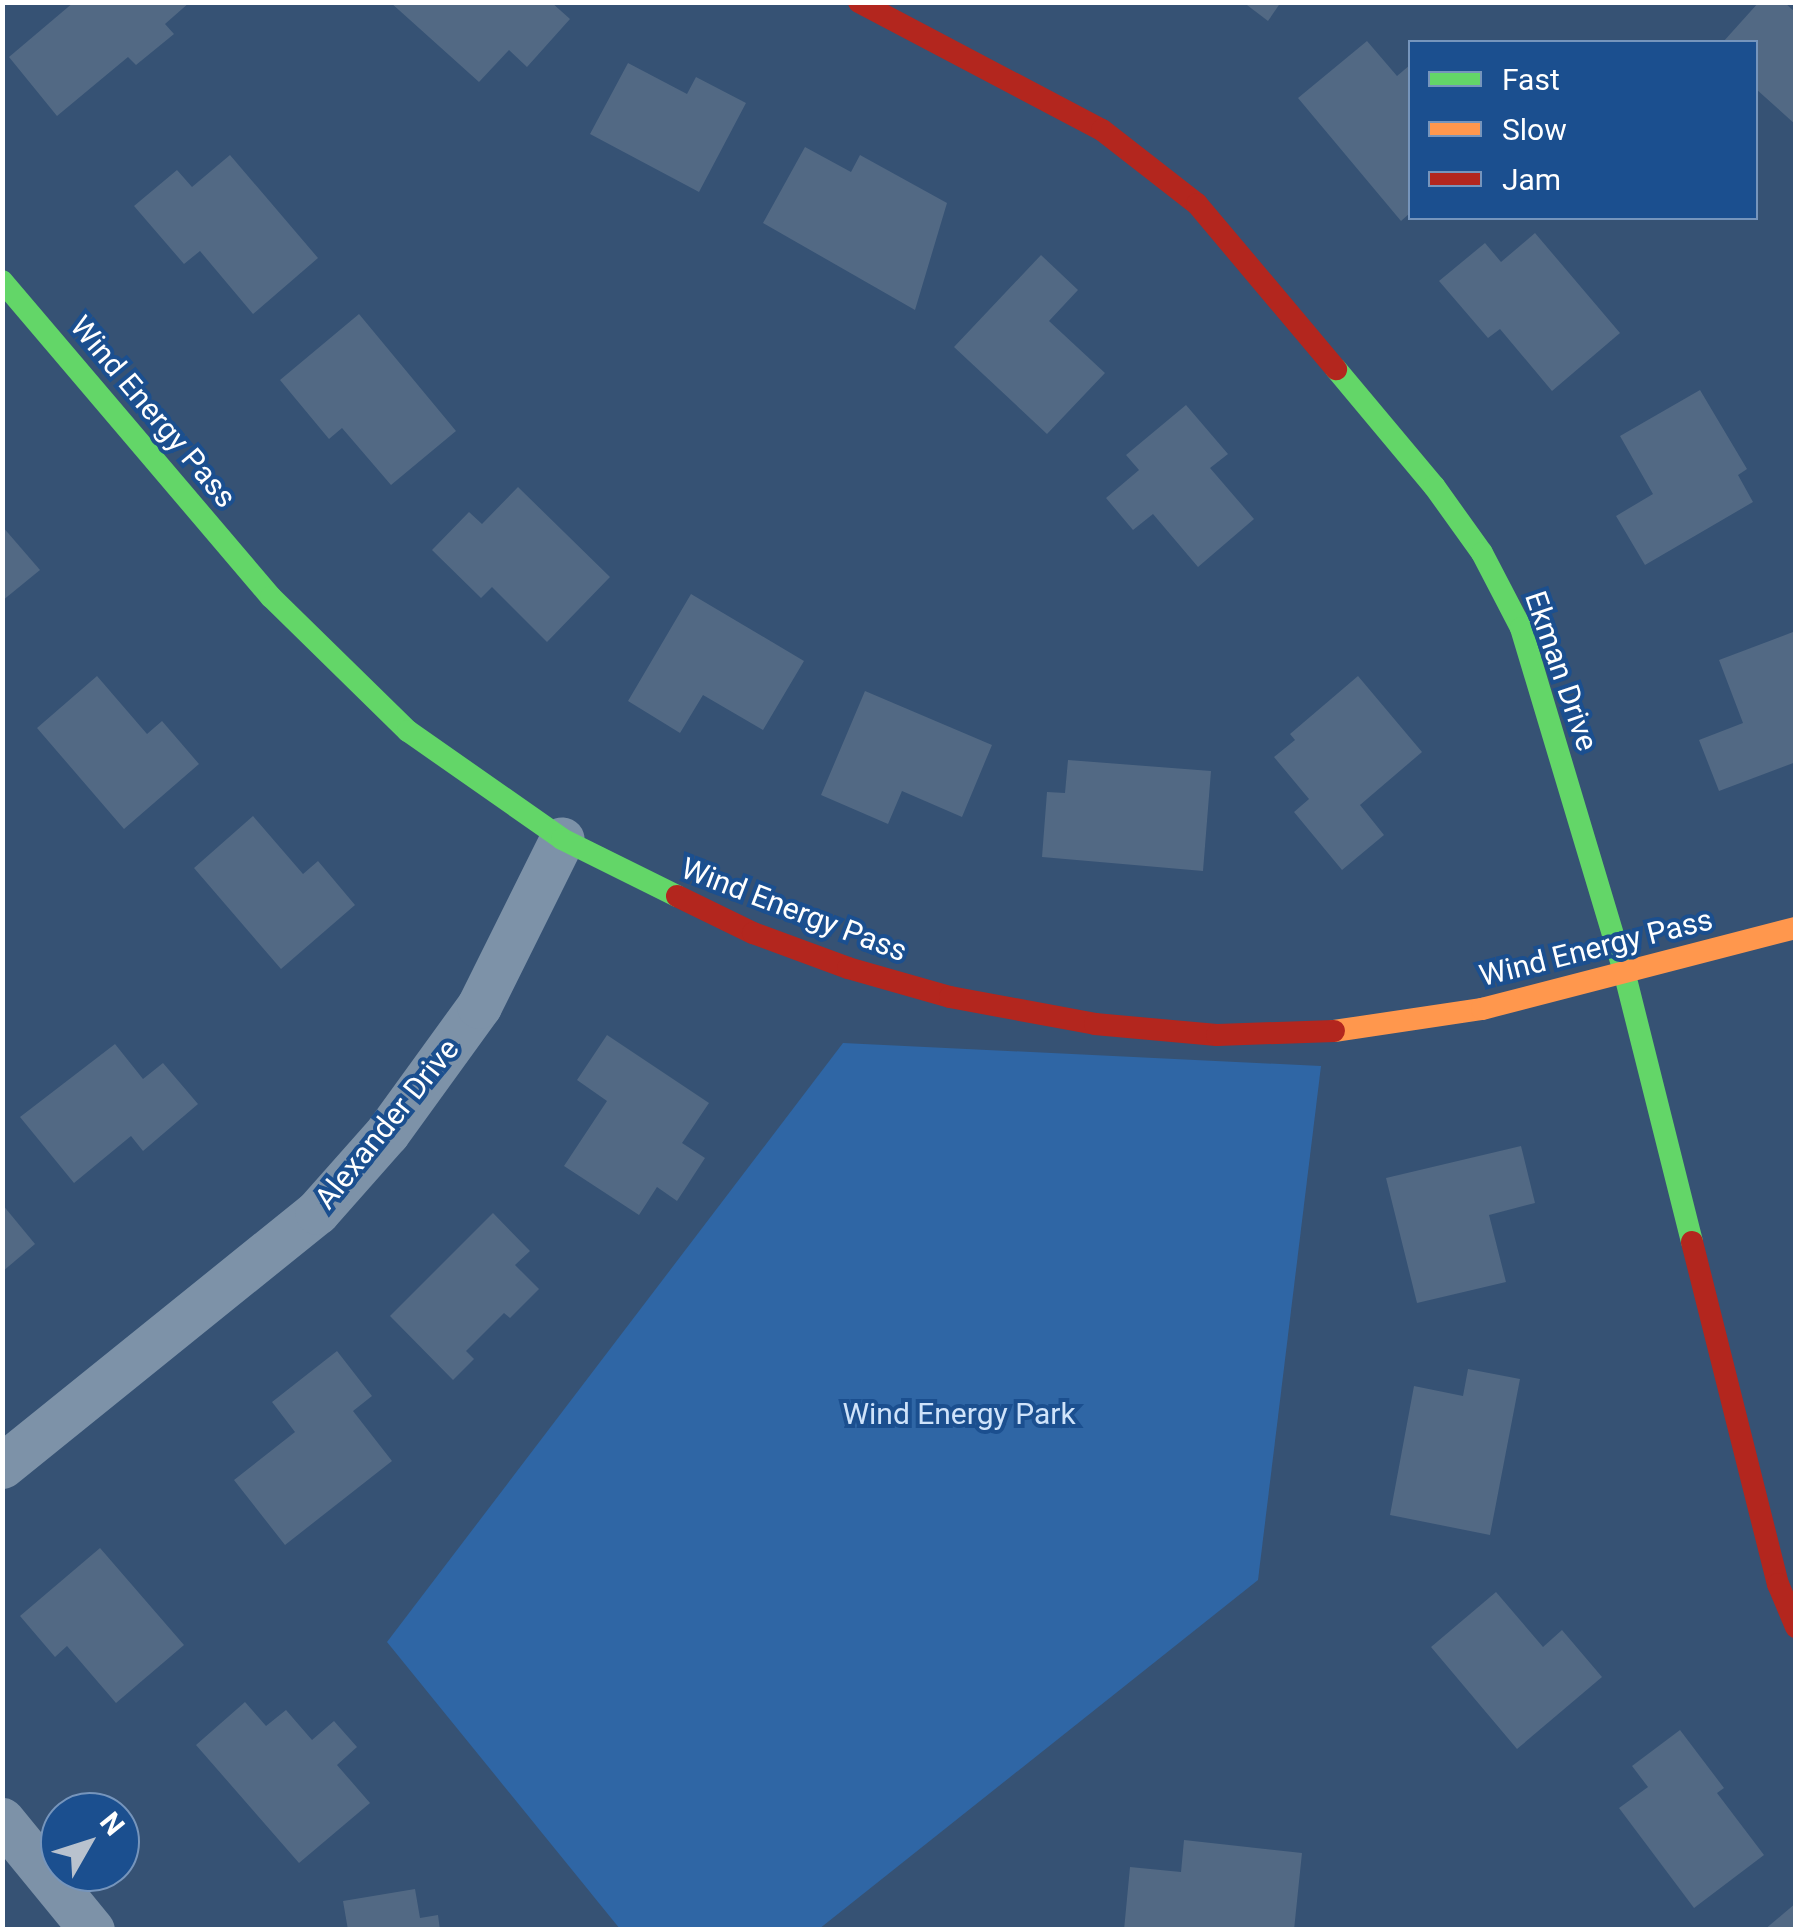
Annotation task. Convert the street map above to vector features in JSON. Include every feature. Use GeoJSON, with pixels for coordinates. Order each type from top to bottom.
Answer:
{"type":"FeatureCollection","features":[{"type":"Feature","properties":{"kind":"street","name":"Ekman Drive"},"geometry":{"type":"LineString","coordinates":[[858,2],[1102,130],[1197,204],[1434,486],[1482,553],[1521,628],[1624,972],[1778,1584],[1796,1627]]}},
{"type":"Feature","properties":{"kind":"street","name":"Wind Energy Pass"},"geometry":{"type":"LineString","coordinates":[[2,281],[271,597],[408,731],[562,839],[753,933],[848,968],[950,998],[1095,1024],[1216,1034],[1338,1031],[1482,1009],[1796,928]]}},
{"type":"Feature","properties":{"kind":"street","name":"Alexander Drive"},"geometry":{"type":"LineString","coordinates":[[2,1466],[329,1199],[423,1087],[479,1006],[562,839]]}},
{"type":"Feature","properties":{"kind":"street"},"geometry":{"type":"LineString","coordinates":[[2,1820],[92,1930]]}},
{"type":"Feature","properties":{"kind":"green space","name":"Wind Energy Park"},"geometry":{"type":"Polygon","coordinates":[[[843,1043],[1321,1066],[1258,1580],[819,1929],[620,1929],[387,1642],[843,1043]]]}},
{"type":"Feature","properties":{"kind":"building"},"geometry":{"type":"Polygon","coordinates":[[[74,2],[190,2],[165,24],[174,34],[136,65],[128,57],[57,116],[9,57],[74,2]]]}},
{"type":"Feature","properties":{"kind":"building"},"geometry":{"type":"Polygon","coordinates":[[[390,2],[551,2],[570,19],[527,67],[509,50],[479,82],[390,2]]]}},
{"type":"Feature","properties":{"kind":"building"},"geometry":{"type":"Polygon","coordinates":[[[1243,2],[1281,2],[1268,21],[1243,2]]]}},
{"type":"Feature","properties":{"kind":"building"},"geometry":{"type":"Polygon","coordinates":[[[1759,2],[1784,2],[1796,13],[1796,125],[1758,91],[1758,40],[1725,40],[1759,2]]]}},
{"type":"Feature","properties":{"kind":"building"},"geometry":{"type":"Polygon","coordinates":[[[1367,41],[1397,76],[1408,67],[1408,215],[1401,221],[1298,98],[1367,41]]]}},
{"type":"Feature","properties":{"kind":"building"},"geometry":{"type":"Polygon","coordinates":[[[628,63],[687,94],[696,77],[746,103],[699,192],[590,134],[628,63]]]}},
{"type":"Feature","properties":{"kind":"building"},"geometry":{"type":"Polygon","coordinates":[[[805,147],[851,172],[860,155],[947,203],[915,310],[763,223],[805,147]]]}},
{"type":"Feature","properties":{"kind":"building"},"geometry":{"type":"Polygon","coordinates":[[[230,155],[318,258],[253,314],[200,251],[184,264],[134,206],[177,170],[192,187],[230,155]]]}},
{"type":"Feature","properties":{"kind":"building"},"geometry":{"type":"Polygon","coordinates":[[[1535,233],[1620,333],[1552,391],[1500,329],[1488,338],[1439,281],[1485,243],[1501,262],[1535,233]]]}},
{"type":"Feature","properties":{"kind":"building"},"geometry":{"type":"Polygon","coordinates":[[[1041,255],[1078,290],[1049,321],[1105,373],[1047,434],[954,347],[1041,255]]]}},
{"type":"Feature","properties":{"kind":"building"},"geometry":{"type":"Polygon","coordinates":[[[359,314],[456,431],[391,485],[342,428],[329,439],[280,380],[359,314]]]}},
{"type":"Feature","properties":{"kind":"building"},"geometry":{"type":"Polygon","coordinates":[[[1700,390],[1747,469],[1738,475],[1753,502],[1645,565],[1616,516],[1653,494],[1620,436],[1700,390]]]}},
{"type":"Feature","properties":{"kind":"building"},"geometry":{"type":"Polygon","coordinates":[[[1186,405],[1228,454],[1210,468],[1254,519],[1198,567],[1153,514],[1133,530],[1106,498],[1139,470],[1126,455],[1186,405]]]}},
{"type":"Feature","properties":{"kind":"building"},"geometry":{"type":"Polygon","coordinates":[[[518,487],[610,577],[547,642],[492,587],[481,598],[432,550],[469,512],[482,524],[518,487]]]}},
{"type":"Feature","properties":{"kind":"building"},"geometry":{"type":"Polygon","coordinates":[[[2,526],[40,570],[2,601],[2,526]]]}},
{"type":"Feature","properties":{"kind":"building"},"geometry":{"type":"Polygon","coordinates":[[[691,594],[804,661],[763,730],[703,695],[680,733],[628,701],[691,594]]]}},
{"type":"Feature","properties":{"kind":"building"},"geometry":{"type":"Polygon","coordinates":[[[1793,632],[1796,762],[1719,791],[1699,740],[1743,723],[1719,660],[1793,632]]]}},
{"type":"Feature","properties":{"kind":"building"},"geometry":{"type":"Polygon","coordinates":[[[97,676],[147,734],[162,721],[199,764],[124,829],[37,728],[97,676]]]}},
{"type":"Feature","properties":{"kind":"building"},"geometry":{"type":"Polygon","coordinates":[[[1358,676],[1422,752],[1360,805],[1384,835],[1342,870],[1294,812],[1309,799],[1274,757],[1295,740],[1290,734],[1358,676]]]}},
{"type":"Feature","properties":{"kind":"building"},"geometry":{"type":"Polygon","coordinates":[[[865,691],[992,745],[962,817],[902,791],[888,824],[821,795],[865,691]]]}},
{"type":"Feature","properties":{"kind":"building"},"geometry":{"type":"Polygon","coordinates":[[[1068,760],[1211,771],[1203,871],[1042,857],[1047,792],[1065,793],[1068,760]]]}},
{"type":"Feature","properties":{"kind":"building"},"geometry":{"type":"Polygon","coordinates":[[[253,816],[303,874],[318,861],[355,905],[281,969],[194,868],[253,816]]]}},
{"type":"Feature","properties":{"kind":"building"},"geometry":{"type":"Polygon","coordinates":[[[607,1035],[709,1103],[682,1143],[705,1158],[677,1201],[657,1187],[639,1215],[564,1166],[607,1101],[577,1080],[607,1035]]]}},
{"type":"Feature","properties":{"kind":"building"},"geometry":{"type":"Polygon","coordinates":[[[115,1044],[143,1079],[163,1063],[198,1104],[143,1151],[131,1136],[74,1183],[20,1117],[115,1044]]]}},
{"type":"Feature","properties":{"kind":"building"},"geometry":{"type":"Polygon","coordinates":[[[1521,1146],[1535,1203],[1489,1215],[1506,1282],[1417,1303],[1386,1178],[1521,1146]]]}},
{"type":"Feature","properties":{"kind":"building"},"geometry":{"type":"Polygon","coordinates":[[[2,1204],[35,1244],[2,1272],[2,1204]]]}},
{"type":"Feature","properties":{"kind":"building"},"geometry":{"type":"Polygon","coordinates":[[[493,1213],[530,1251],[515,1265],[539,1289],[510,1318],[504,1313],[466,1351],[474,1359],[453,1380],[390,1316],[493,1213]]]}},
{"type":"Feature","properties":{"kind":"building"},"geometry":{"type":"Polygon","coordinates":[[[337,1351],[372,1396],[353,1411],[392,1461],[285,1545],[234,1480],[295,1432],[272,1402],[337,1351]]]}},
{"type":"Feature","properties":{"kind":"building"},"geometry":{"type":"Polygon","coordinates":[[[1468,1369],[1520,1379],[1490,1535],[1390,1515],[1414,1386],[1463,1396],[1468,1369]]]}},
{"type":"Feature","properties":{"kind":"building"},"geometry":{"type":"Polygon","coordinates":[[[100,1548],[184,1645],[116,1703],[67,1646],[55,1657],[20,1616],[100,1548]]]}},
{"type":"Feature","properties":{"kind":"building"},"geometry":{"type":"Polygon","coordinates":[[[1496,1592],[1543,1647],[1562,1630],[1602,1677],[1517,1749],[1431,1647],[1496,1592]]]}},
{"type":"Feature","properties":{"kind":"building"},"geometry":{"type":"Polygon","coordinates":[[[245,1702],[266,1726],[286,1710],[312,1740],[334,1721],[357,1747],[337,1765],[370,1803],[299,1863],[196,1745],[245,1702]]]}},
{"type":"Feature","properties":{"kind":"building"},"geometry":{"type":"Polygon","coordinates":[[[1680,1730],[1724,1788],[1717,1793],[1764,1855],[1694,1908],[1619,1808],[1648,1787],[1632,1766],[1680,1730]]]}},
{"type":"Feature","properties":{"kind":"building"},"geometry":{"type":"Polygon","coordinates":[[[1184,1840],[1302,1853],[1294,1930],[1124,1930],[1130,1867],[1181,1872],[1184,1840]]]}},
{"type":"Feature","properties":{"kind":"building"},"geometry":{"type":"Polygon","coordinates":[[[415,1889],[420,1918],[438,1915],[440,1930],[348,1930],[343,1901],[415,1889]]]}},
{"type":"Feature","properties":{"kind":"building"},"geometry":{"type":"Polygon","coordinates":[[[1796,1903],[1796,1930],[1764,1930],[1796,1903]]]}},
{"type":"Feature","properties":{"kind":"traffic: fast"},"geometry":{"type":"LineString","coordinates":[[2,281],[271,597],[408,731],[562,839],[677,896]]}},
{"type":"Feature","properties":{"kind":"traffic: fast"},"geometry":{"type":"LineString","coordinates":[[1336,369],[1434,486],[1482,553],[1521,628],[1624,971],[1692,1242]]}},
{"type":"Feature","properties":{"kind":"traffic: slow"},"geometry":{"type":"LineString","coordinates":[[1334,1031],[1482,1009],[1796,928]]}},
{"type":"Feature","properties":{"kind":"traffic: jam"},"geometry":{"type":"LineString","coordinates":[[859,2],[1102,130],[1197,204],[1336,369]]}},
{"type":"Feature","properties":{"kind":"traffic: jam"},"geometry":{"type":"LineString","coordinates":[[677,896],[753,933],[848,968],[950,997],[1095,1024],[1217,1035],[1334,1031]]}},
{"type":"Feature","properties":{"kind":"traffic: jam"},"geometry":{"type":"LineString","coordinates":[[1692,1242],[1778,1584],[1796,1627]]}}]}
